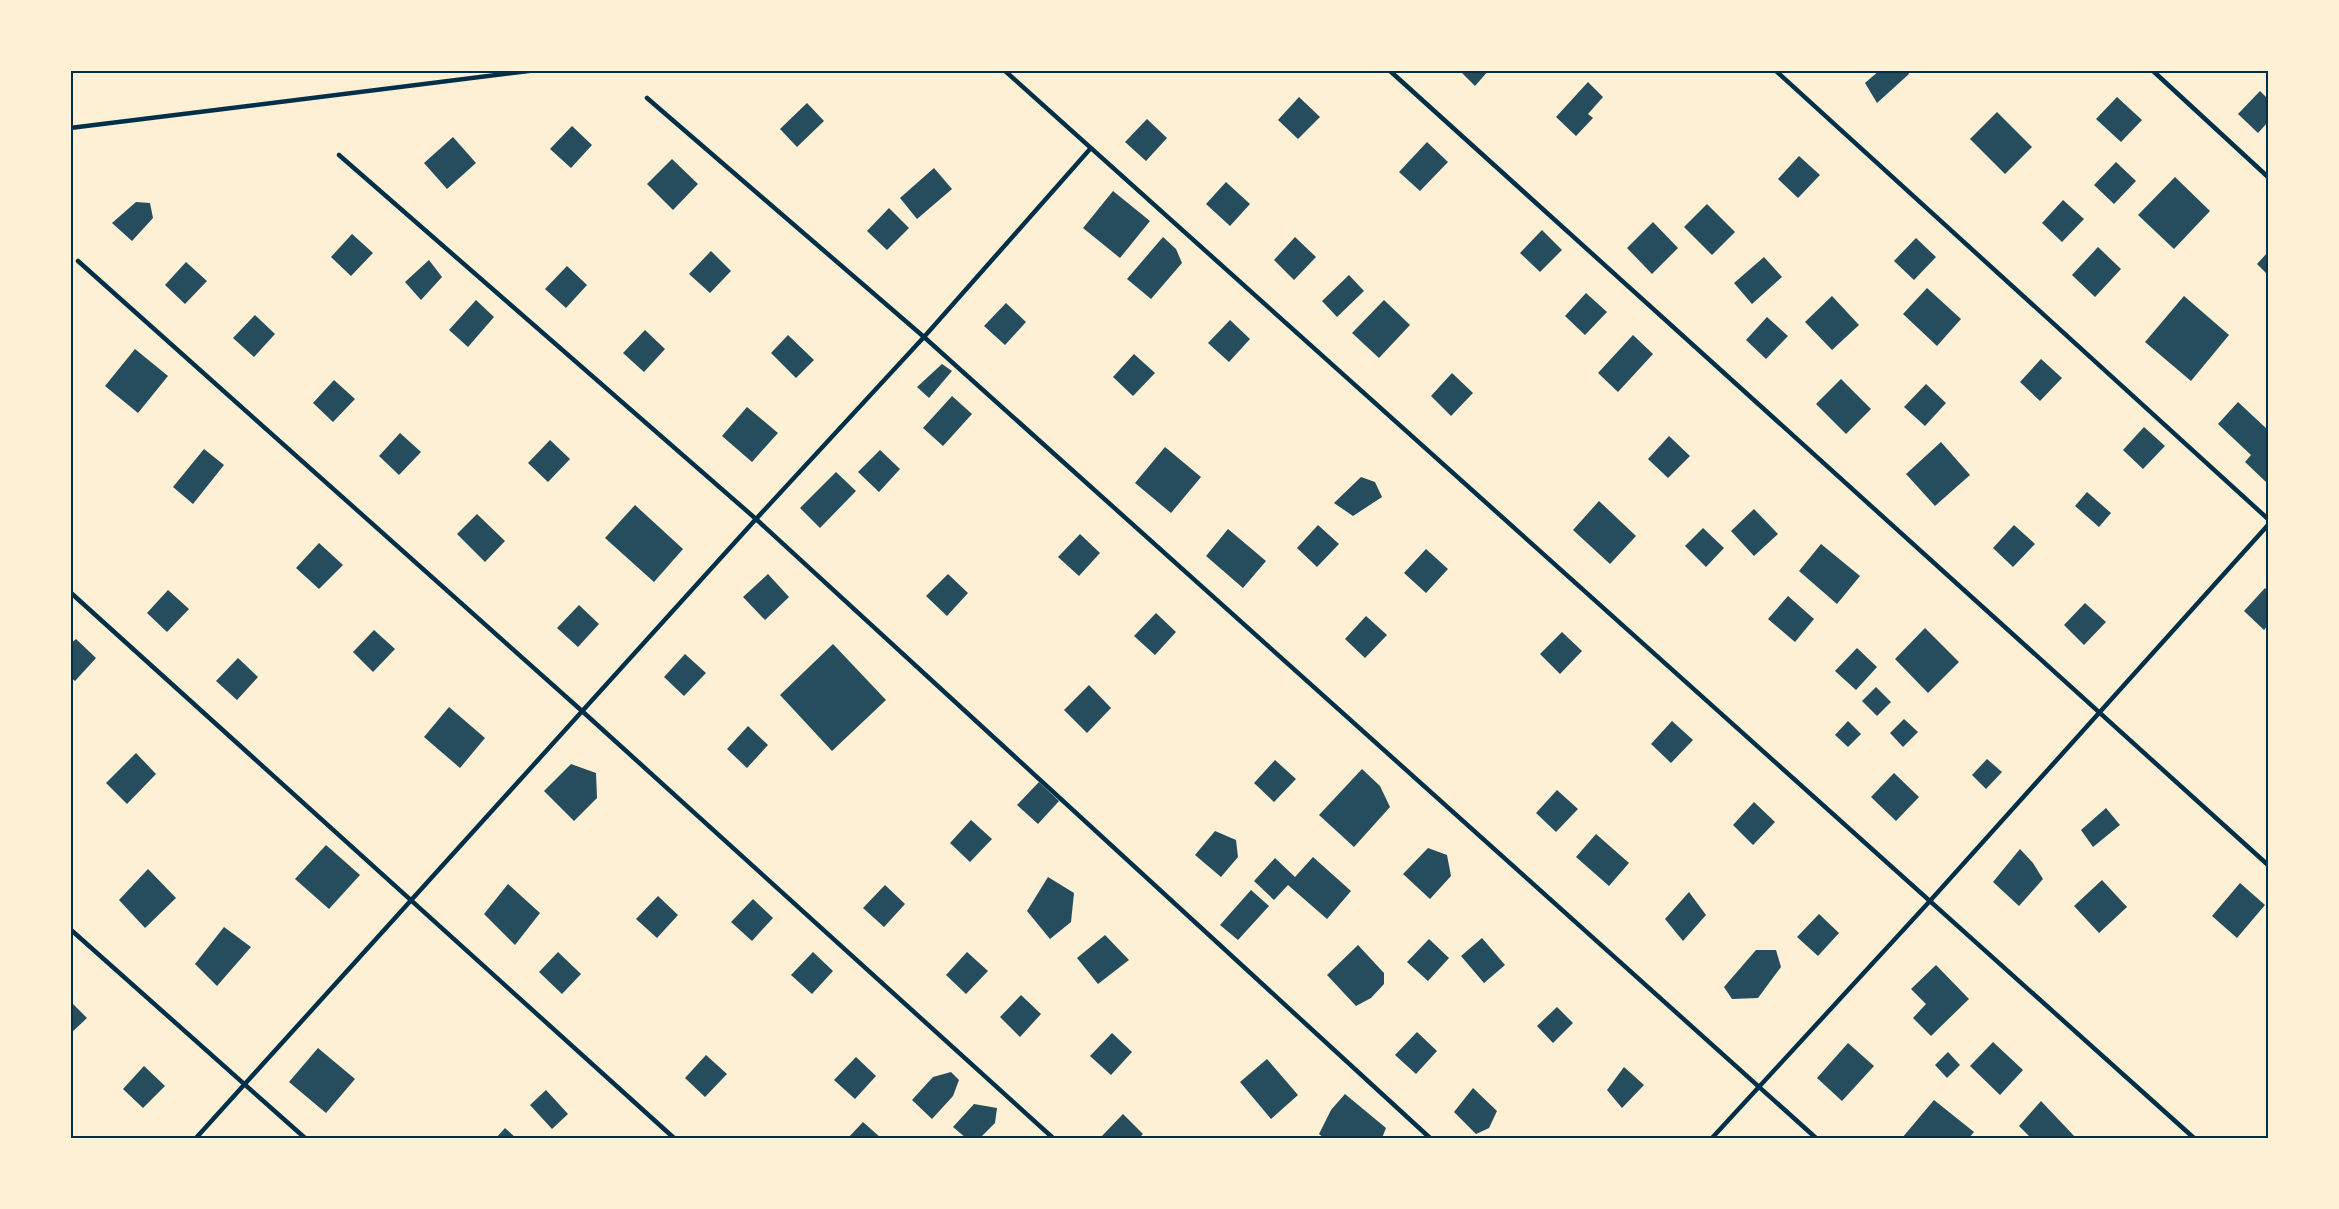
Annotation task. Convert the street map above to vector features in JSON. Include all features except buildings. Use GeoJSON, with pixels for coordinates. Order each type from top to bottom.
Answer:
{"type":"FeatureCollection","features":[{"type":"Feature","properties":{"kind":"lane"},"geometry":{"type":"LineString","coordinates":[[70,128],[537,70]]}},
{"type":"Feature","properties":{"kind":"lane"},"geometry":{"type":"LineString","coordinates":[[1004,70],[2194,1138]]}},
{"type":"Feature","properties":{"kind":"lane"},"geometry":{"type":"LineString","coordinates":[[1389,70],[2268,866]]}},
{"type":"Feature","properties":{"kind":"lane"},"geometry":{"type":"LineString","coordinates":[[1775,70],[2268,519]]}},
{"type":"Feature","properties":{"kind":"lane"},"geometry":{"type":"LineString","coordinates":[[2152,70],[2268,177]]}},
{"type":"Feature","properties":{"kind":"lane"},"geometry":{"type":"LineString","coordinates":[[648,98],[924,337],[1816,1138]]}},
{"type":"Feature","properties":{"kind":"lane"},"geometry":{"type":"LineString","coordinates":[[196,1138],[756,519],[924,337],[1090,149]]}},
{"type":"Feature","properties":{"kind":"lane"},"geometry":{"type":"LineString","coordinates":[[339,155],[756,519],[1430,1138]]}},
{"type":"Feature","properties":{"kind":"lane"},"geometry":{"type":"LineString","coordinates":[[78,261],[582,711],[1053,1138]]}},
{"type":"Feature","properties":{"kind":"lane"},"geometry":{"type":"LineString","coordinates":[[1712,1138],[1929,902],[2268,525]]}},
{"type":"Feature","properties":{"kind":"lane"},"geometry":{"type":"LineString","coordinates":[[70,592],[674,1138]]}},
{"type":"Feature","properties":{"kind":"lane"},"geometry":{"type":"LineString","coordinates":[[70,929],[305,1138]]}}]}
